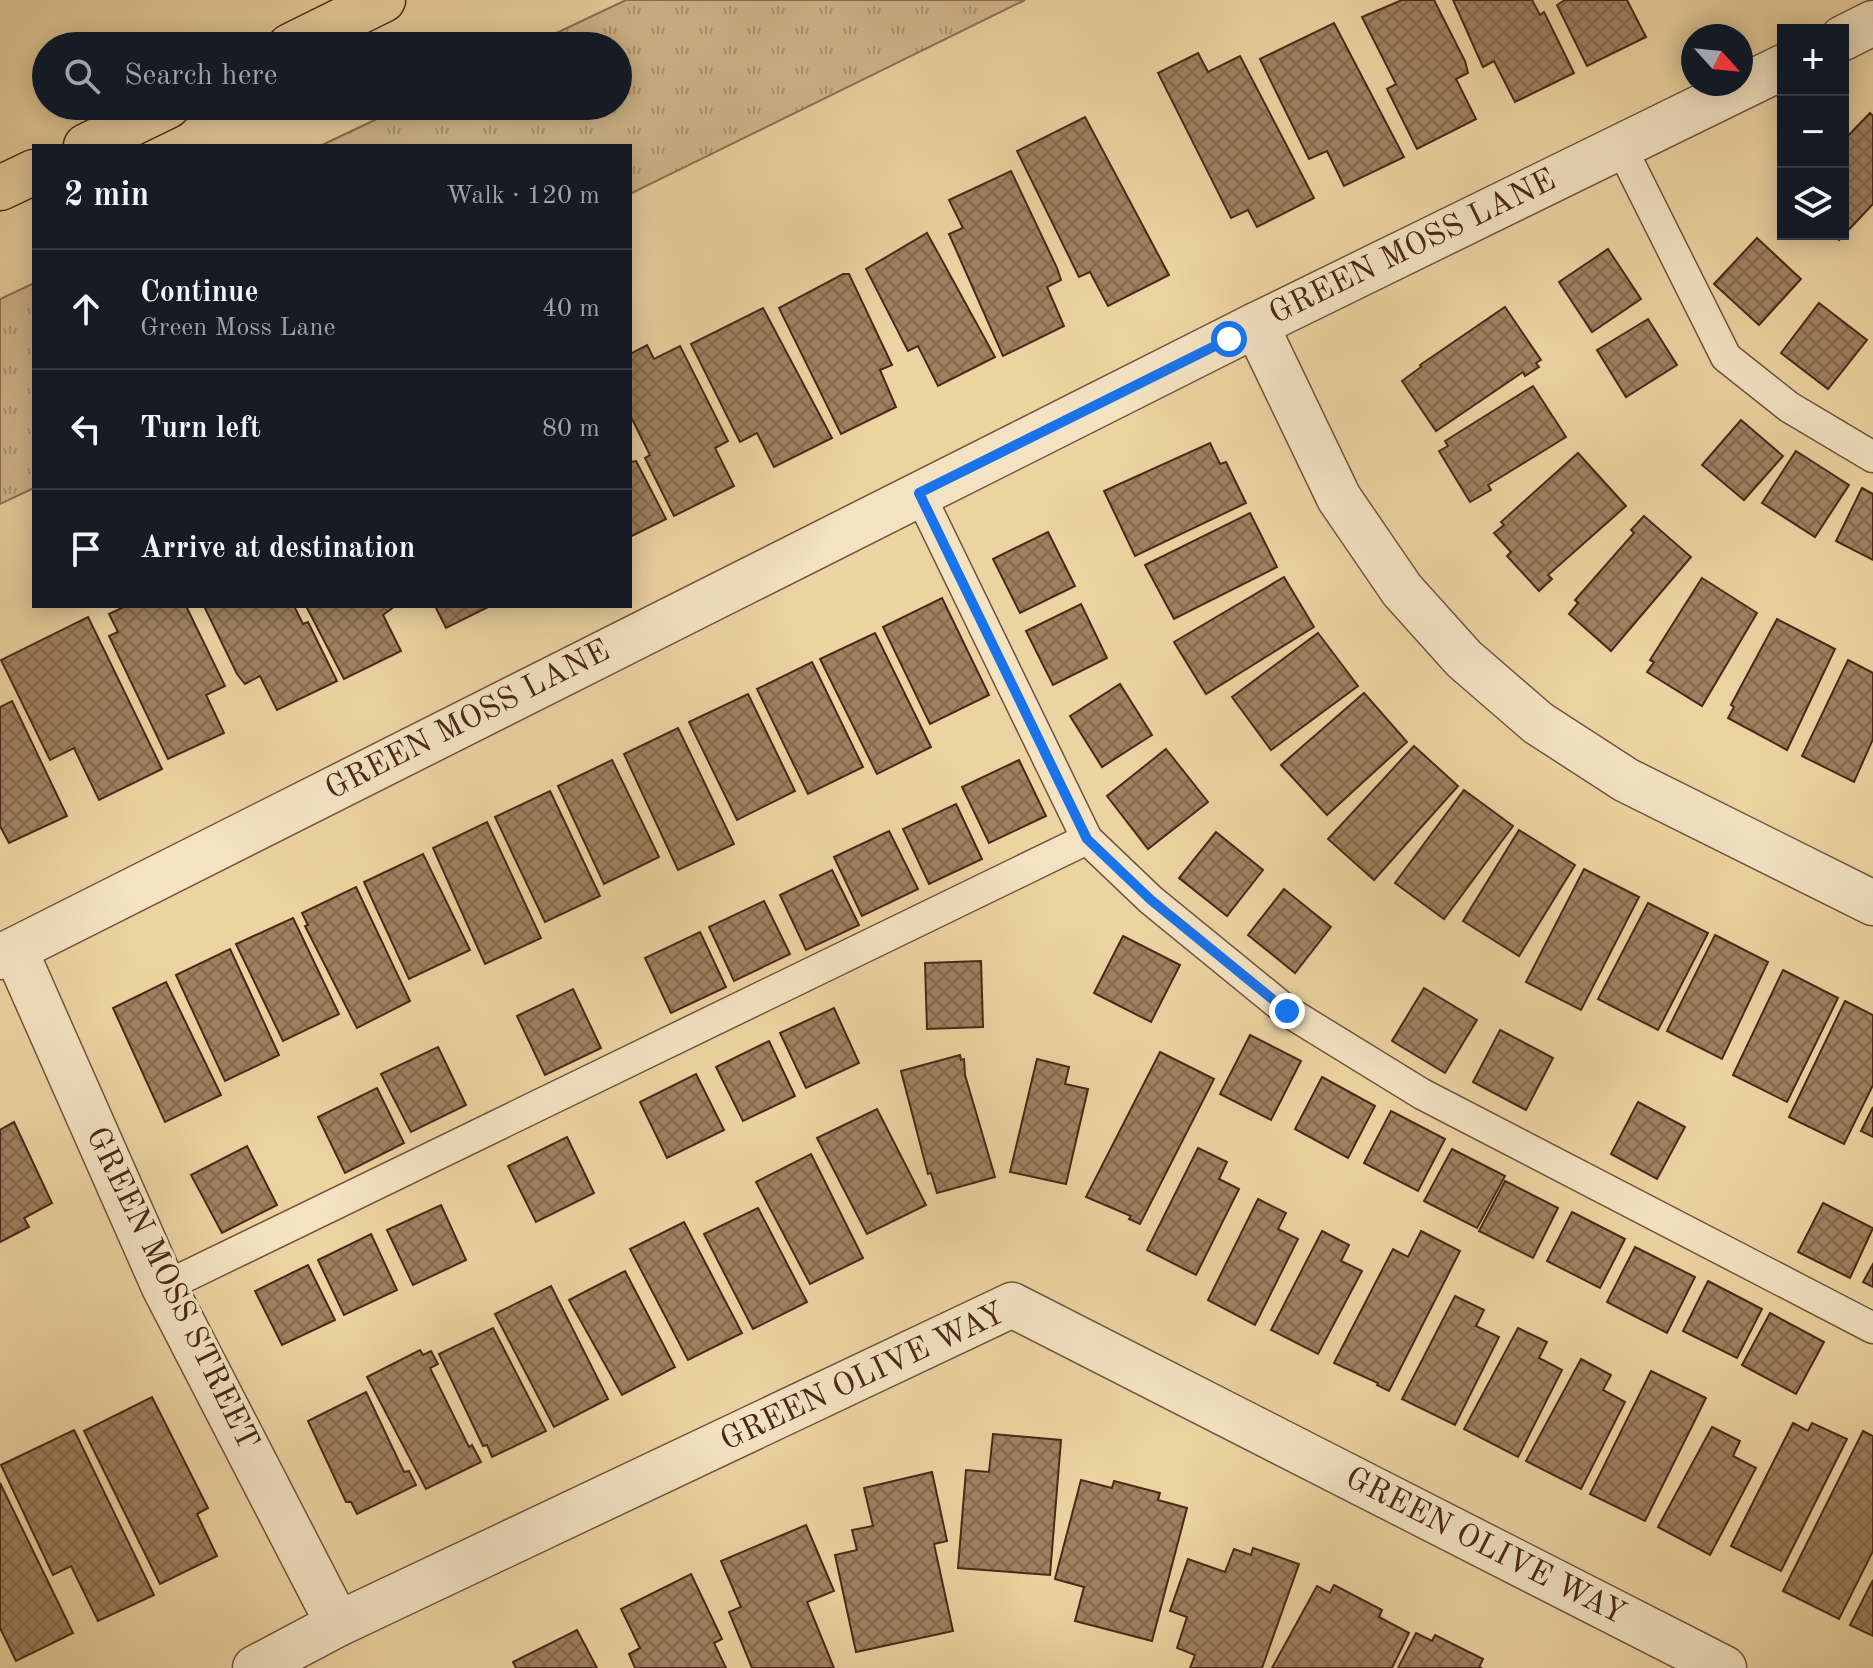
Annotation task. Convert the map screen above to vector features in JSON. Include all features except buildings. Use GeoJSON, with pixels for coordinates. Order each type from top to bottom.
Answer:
{"type":"FeatureCollection","features":[{"type":"Feature","properties":{"kind":"main road"},"geometry":{"type":"LineString","coordinates":[[318,32],[383,0]]}},
{"type":"Feature","properties":{"kind":"main road"},"geometry":{"type":"LineString","coordinates":[[90,144],[139,120]]}},
{"type":"Feature","properties":{"kind":"main road"},"geometry":{"type":"LineString","coordinates":[[0,188],[32,173]]}},
{"type":"Feature","properties":{"kind":"street"},"geometry":{"type":"LineString","coordinates":[[1849,35],[1873,23]]}},
{"type":"Feature","properties":{"kind":"street","name":"GREEN MOSS LANE"},"geometry":{"type":"LineString","coordinates":[[7,953],[919,493],[1777,70]]}},
{"type":"Feature","properties":{"kind":"street"},"geometry":{"type":"LineString","coordinates":[[1256,325],[1339,498],[1402,590],[1464,659],[1538,723],[1626,780],[1873,903]]}},
{"type":"Feature","properties":{"kind":"street","name":"GREEN MOSS STREET"},"geometry":{"type":"LineString","coordinates":[[7,953],[164,1287],[338,1624]]}},
{"type":"Feature","properties":{"kind":"street","name":"GREEN OLIVE WAY"},"geometry":{"type":"LineString","coordinates":[[255,1668],[338,1624],[1012,1305],[1724,1668]]}},
{"type":"Feature","properties":{"kind":"lane"},"geometry":{"type":"LineString","coordinates":[[1621,147],[1726,357],[1789,407],[1873,457]]}},
{"type":"Feature","properties":{"kind":"lane"},"geometry":{"type":"LineString","coordinates":[[919,493],[1087,839],[1151,900],[1287,1011],[1422,1094],[1873,1328]]}},
{"type":"Feature","properties":{"kind":"lane"},"geometry":{"type":"LineString","coordinates":[[164,1287],[1087,839]]}},
{"type":"Feature","properties":{"kind":"green space"},"geometry":{"type":"Polygon","coordinates":[[[626,0],[1025,0],[632,193],[632,144],[324,144],[375,120],[632,120],[632,32],[559,32],[626,0]]]}},
{"type":"Feature","properties":{"kind":"green space"},"geometry":{"type":"Polygon","coordinates":[[[32,284],[32,489],[0,504],[0,299],[32,284]]]}},
{"type":"Feature","properties":{"kind":"route"},"geometry":{"type":"LineString","coordinates":[[1229,339],[919,493],[1087,839],[1151,900],[1287,1011]]}}]}
